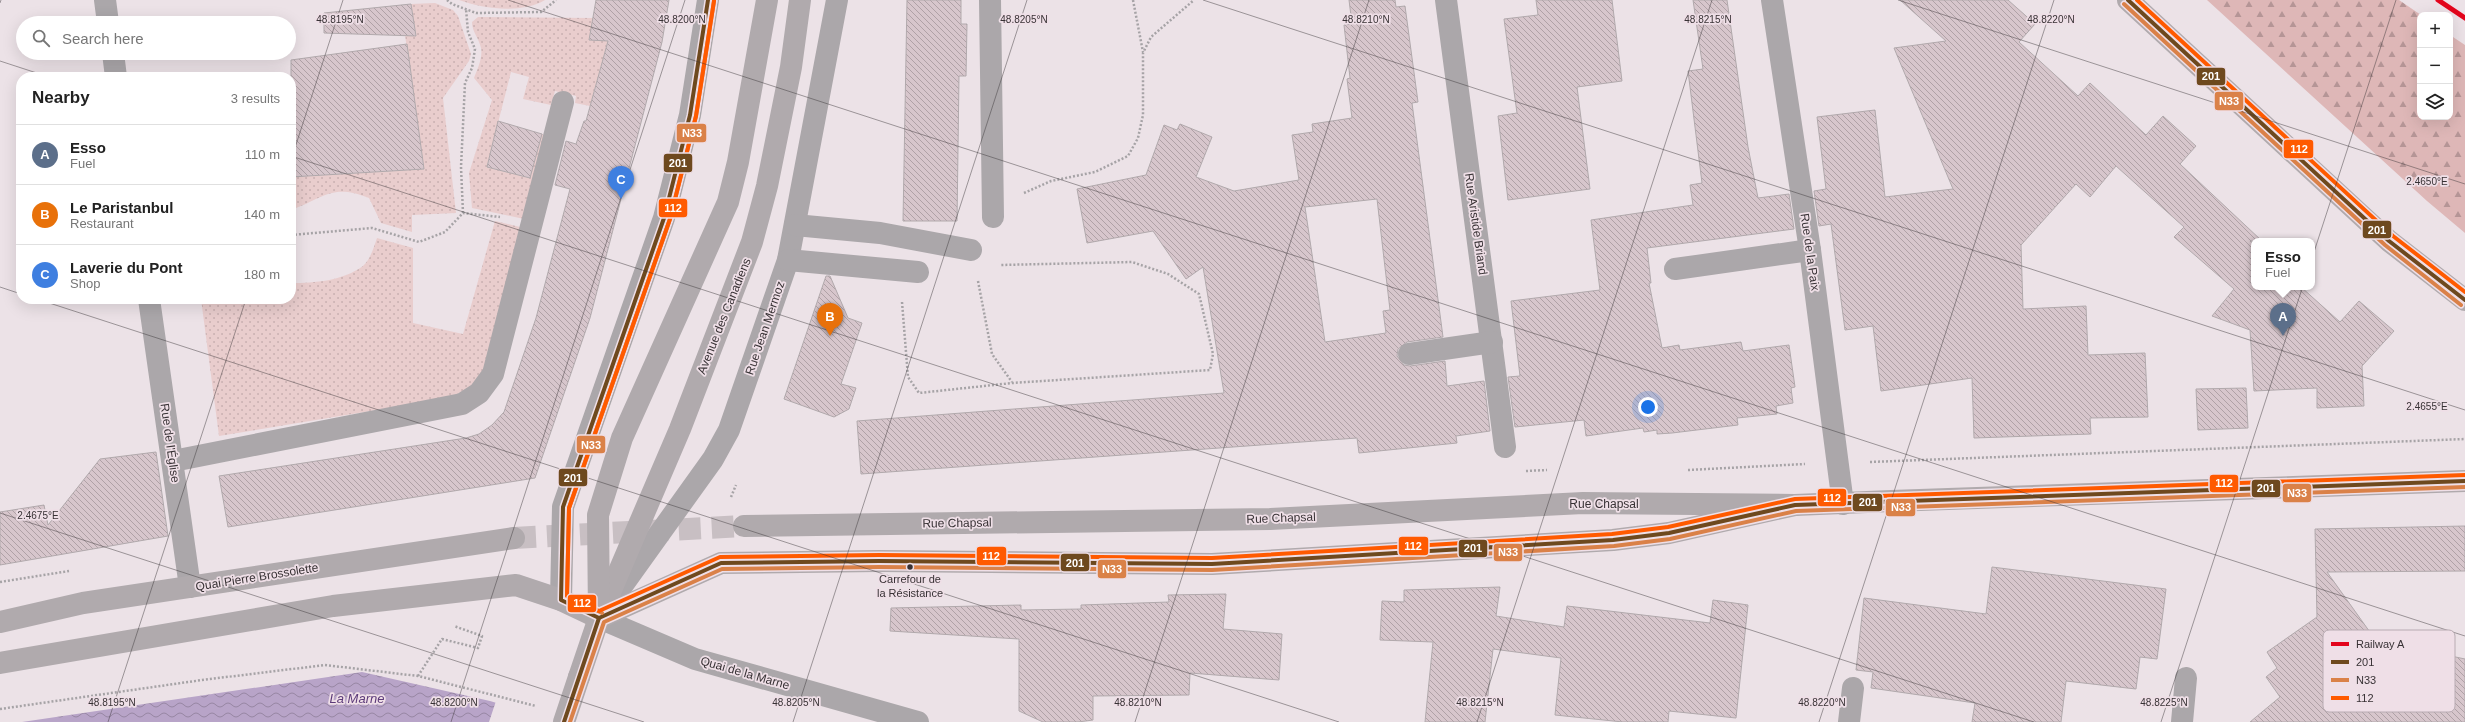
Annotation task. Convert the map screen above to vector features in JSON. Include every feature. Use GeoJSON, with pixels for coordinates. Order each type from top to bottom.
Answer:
{"type":"FeatureCollection","features":[{"type":"Feature","properties":{"kind":"main road"},"geometry":{"type":"LineString","coordinates":[[600,618],[598,515],[622,438],[728,202],[739,154],[767,0]]}},
{"type":"Feature","properties":{"kind":"main road","name":"Avenue des Canadiens"},"geometry":{"type":"LineString","coordinates":[[564,722],[600,618],[680,429],[745,263],[769,178],[791,67],[800,0]]}},
{"type":"Feature","properties":{"kind":"main road"},"geometry":{"type":"LineString","coordinates":[[2128,0],[2389,241],[2465,300]]}},
{"type":"Feature","properties":{"kind":"main road","name":"Rue Chapsal"},"geometry":{"type":"LineString","coordinates":[[744,526],[1270,519],[1583,503],[1843,504],[1891,500],[2465,481]]}},
{"type":"Feature","properties":{"kind":"main road"},"geometry":{"type":"LineString","coordinates":[[0,663],[333,606],[516,585],[561,600],[600,618],[721,563],[879,561],[1212,564],[1613,540],[1669,533],[1795,505]]}},
{"type":"Feature","properties":{"kind":"main road","name":"Quai Pierre Brossolette"},"geometry":{"type":"LineString","coordinates":[[0,622],[83,603],[514,538]]}},
{"type":"Feature","properties":{"kind":"street"},"geometry":{"type":"LineString","coordinates":[[105,0],[107,16]]}},
{"type":"Feature","properties":{"kind":"street"},"geometry":{"type":"LineString","coordinates":[[561,600],[563,507],[664,218],[690,115],[708,0]]}},
{"type":"Feature","properties":{"kind":"street","name":"Rue Jean Mermoz"},"geometry":{"type":"LineString","coordinates":[[600,618],[712,459],[729,430],[788,260],[837,0]]}},
{"type":"Feature","properties":{"kind":"street"},"geometry":{"type":"LineString","coordinates":[[990,0],[993,216]]}},
{"type":"Feature","properties":{"kind":"street","name":"Rue Aristide Briand"},"geometry":{"type":"LineString","coordinates":[[1446,0],[1505,448]]}},
{"type":"Feature","properties":{"kind":"street","name":"Rue de la Paix"},"geometry":{"type":"LineString","coordinates":[[1772,0],[1810,250],[1843,504]]}},
{"type":"Feature","properties":{"kind":"street"},"geometry":{"type":"LineString","coordinates":[[114,60],[115,72]]}},
{"type":"Feature","properties":{"kind":"street"},"geometry":{"type":"LineString","coordinates":[[173,461],[462,404],[479,393],[493,374],[563,102]]}},
{"type":"Feature","properties":{"kind":"street"},"geometry":{"type":"LineString","coordinates":[[795,225],[880,233],[971,250]]}},
{"type":"Feature","properties":{"kind":"street"},"geometry":{"type":"LineString","coordinates":[[1675,269],[1810,250]]}},
{"type":"Feature","properties":{"kind":"street"},"geometry":{"type":"LineString","coordinates":[[788,260],[918,272]]}},
{"type":"Feature","properties":{"kind":"street","name":"Rue de l'Église"},"geometry":{"type":"LineString","coordinates":[[150,304],[190,587]]}},
{"type":"Feature","properties":{"kind":"street"},"geometry":{"type":"LineString","coordinates":[[1409,354],[1492,342]]}},
{"type":"Feature","properties":{"kind":"street","name":"Quai de la Marne"},"geometry":{"type":"LineString","coordinates":[[600,618],[695,659],[918,722]]}},
{"type":"Feature","properties":{"kind":"street"},"geometry":{"type":"LineString","coordinates":[[2182,722],[2186,678]]}},
{"type":"Feature","properties":{"kind":"street"},"geometry":{"type":"LineString","coordinates":[[1849,722],[1853,688]]}},
{"type":"Feature","properties":{"kind":"path"},"geometry":{"type":"LineString","coordinates":[[447,0],[476,13],[541,12],[556,0]]}},
{"type":"Feature","properties":{"kind":"path"},"geometry":{"type":"LineString","coordinates":[[993,216],[1023,194],[1044,184],[1095,172],[1128,156],[1138,138],[1143,115],[1143,53],[1133,0]]}},
{"type":"Feature","properties":{"kind":"path"},"geometry":{"type":"LineString","coordinates":[[1143,53],[1151,37],[1194,0]]}},
{"type":"Feature","properties":{"kind":"path"},"geometry":{"type":"LineString","coordinates":[[296,235],[372,228],[419,242],[446,232],[463,213],[460,167],[465,83],[472,68],[475,49],[468,32],[466,9]]}},
{"type":"Feature","properties":{"kind":"path"},"geometry":{"type":"LineString","coordinates":[[463,213],[532,224]]}},
{"type":"Feature","properties":{"kind":"path"},"geometry":{"type":"LineString","coordinates":[[971,250],[992,354],[1012,383]]}},
{"type":"Feature","properties":{"kind":"path"},"geometry":{"type":"LineString","coordinates":[[902,300],[908,377],[919,393],[1012,383],[1210,370],[1213,354],[1199,294],[1168,274],[1132,262],[998,266],[971,250]]}},
{"type":"Feature","properties":{"kind":"path"},"geometry":{"type":"LineString","coordinates":[[418,676],[442,639],[478,648],[482,636],[447,623]]}},
{"type":"Feature","properties":{"kind":"path"},"geometry":{"type":"LineString","coordinates":[[0,709],[202,680],[325,666],[418,676],[538,707]]}},
{"type":"Feature","properties":{"kind":"shaded area"},"geometry":{"type":"Polygon","coordinates":[[[459,0],[545,0],[525,7],[502,9],[480,6],[459,0]]]}},
{"type":"Feature","properties":{"kind":"shaded area"},"geometry":{"type":"Polygon","coordinates":[[[435,3],[453,10],[458,16],[471,54],[469,61],[443,98],[456,213],[412,215],[412,232],[381,223],[369,198],[356,194],[337,192],[328,194],[296,208],[296,177],[424,169],[405,35],[416,36],[411,4],[435,3]]]}},
{"type":"Feature","properties":{"kind":"shaded area"},"geometry":{"type":"Polygon","coordinates":[[[478,17],[593,18],[589,40],[608,41],[590,106],[575,103],[576,96],[555,91],[551,105],[523,99],[529,77],[511,72],[487,166],[519,175],[530,131],[545,135],[524,219],[472,208],[469,173],[492,100],[474,78],[481,56],[481,48],[473,29],[472,22],[478,17]]]}},
{"type":"Feature","properties":{"kind":"shaded area"},"geometry":{"type":"Polygon","coordinates":[[[495,221],[520,227],[483,375],[473,386],[449,398],[219,436],[202,304],[296,304],[296,283],[319,282],[337,278],[355,271],[363,266],[370,257],[377,238],[413,248],[413,323],[463,334],[495,221]]]}},
{"type":"Feature","properties":{"kind":"green space"},"geometry":{"type":"Polygon","coordinates":[[[2207,0],[2399,0],[2417,12],[2417,120],[2453,120],[2453,37],[2465,45],[2465,233],[2427,201],[2207,0]]]}},
{"type":"Feature","properties":{"kind":"water","name":"La Marne"},"geometry":{"type":"Polygon","coordinates":[[[362,672],[490,701],[560,722],[22,722],[362,672]]]}},
{"type":"Feature","properties":{"kind":"pier"},"geometry":{"type":"Polygon","coordinates":[[[496,701],[561,720],[562,722],[489,722],[496,701]]]}},
{"type":"Feature","properties":{"kind":"building"},"geometry":{"type":"Polygon","coordinates":[[[596,0],[669,0],[662,42],[590,318],[535,478],[228,527],[219,476],[466,438],[479,434],[492,425],[504,412],[536,318],[570,189],[555,185],[566,141],[576,144],[584,121],[586,121],[608,41],[589,40],[596,0]]]}},
{"type":"Feature","properties":{"kind":"building"},"geometry":{"type":"Polygon","coordinates":[[[907,0],[961,0],[961,24],[967,24],[966,76],[959,76],[957,221],[903,221],[907,0]]]}},
{"type":"Feature","properties":{"kind":"building"},"geometry":{"type":"Polygon","coordinates":[[[1349,0],[1395,0],[1396,7],[1405,6],[1418,102],[1412,103],[1443,337],[1407,342],[1398,349],[1397,356],[1404,365],[1410,366],[1445,361],[1447,386],[1484,381],[1490,431],[1456,436],[1457,443],[1359,453],[1357,438],[861,474],[857,421],[1224,393],[1203,267],[1186,279],[1153,231],[1087,243],[1077,189],[1146,175],[1164,125],[1177,130],[1180,124],[1212,137],[1196,177],[1234,191],[1299,180],[1292,135],[1313,132],[1312,124],[1352,118],[1347,79],[1350,78],[1344,25],[1352,24],[1349,0]],[[1377,199],[1305,207],[1325,342],[1386,333],[1383,311],[1390,310],[1377,199]]]}},
{"type":"Feature","properties":{"kind":"building"},"geometry":{"type":"Polygon","coordinates":[[[1536,0],[1612,0],[1622,81],[1577,87],[1590,189],[1508,200],[1498,116],[1517,113],[1504,19],[1538,15],[1536,0]]]}},
{"type":"Feature","properties":{"kind":"building"},"geometry":{"type":"Polygon","coordinates":[[[1693,0],[1727,0],[1748,147],[1758,198],[1789,194],[1794,229],[1647,248],[1651,283],[1649,283],[1662,348],[1679,345],[1680,350],[1741,342],[1743,351],[1789,345],[1795,387],[1791,388],[1793,403],[1776,406],[1777,414],[1737,418],[1738,425],[1672,433],[1657,434],[1657,430],[1644,432],[1643,428],[1586,436],[1584,420],[1515,427],[1508,377],[1520,376],[1511,301],[1600,290],[1591,220],[1693,205],[1690,185],[1702,183],[1688,71],[1703,69],[1693,0]]]}},
{"type":"Feature","properties":{"kind":"building"},"geometry":{"type":"Polygon","coordinates":[[[1900,0],[2008,0],[2035,24],[2019,42],[2078,96],[2090,83],[2146,135],[2163,116],[2196,146],[2180,164],[2259,238],[2251,238],[2250,241],[2251,290],[2304,290],[2340,322],[2359,301],[2394,331],[2362,366],[2364,406],[2317,408],[2317,388],[2254,391],[2250,330],[2212,316],[2234,289],[2174,237],[2184,227],[2116,166],[2090,197],[2076,184],[2021,245],[2023,309],[2086,306],[2088,355],[2145,353],[2148,417],[2090,418],[2091,434],[1974,438],[1972,378],[1881,391],[1873,326],[1845,330],[1831,224],[1819,226],[1814,191],[1826,189],[1817,117],[1875,110],[1885,197],[1953,189],[1894,48],[1946,41],[1900,0]]]}},
{"type":"Feature","properties":{"kind":"building"},"geometry":{"type":"Polygon","coordinates":[[[411,4],[416,36],[324,33],[324,13],[411,4]]]}},
{"type":"Feature","properties":{"kind":"building"},"geometry":{"type":"Polygon","coordinates":[[[407,44],[424,169],[296,177],[296,72],[291,72],[291,60],[407,44]]]}},
{"type":"Feature","properties":{"kind":"building"},"geometry":{"type":"Polygon","coordinates":[[[498,121],[542,134],[530,178],[487,167],[498,121]]]}},
{"type":"Feature","properties":{"kind":"building"},"geometry":{"type":"Polygon","coordinates":[[[826,276],[830,276],[848,318],[862,323],[841,384],[856,388],[849,409],[834,417],[784,399],[826,276]]]}},
{"type":"Feature","properties":{"kind":"building"},"geometry":{"type":"Polygon","coordinates":[[[2246,388],[2248,428],[2198,430],[2196,389],[2246,388]]]}},
{"type":"Feature","properties":{"kind":"building"},"geometry":{"type":"Polygon","coordinates":[[[156,452],[168,536],[0,565],[0,512],[44,505],[48,525],[100,459],[156,452]]]}},
{"type":"Feature","properties":{"kind":"building"},"geometry":{"type":"Polygon","coordinates":[[[2465,526],[2465,571],[2327,572],[2368,630],[2323,630],[2323,712],[2455,712],[2455,657],[2465,659],[2465,722],[2250,722],[2280,697],[2266,677],[2277,668],[2267,652],[2317,617],[2315,529],[2465,526]]]}},
{"type":"Feature","properties":{"kind":"building"},"geometry":{"type":"Polygon","coordinates":[[[1992,567],[2166,589],[2157,659],[2140,657],[2136,689],[2066,681],[2061,722],[1972,722],[1975,703],[1871,688],[1873,672],[1856,670],[1864,598],[1986,614],[1992,567]]]}},
{"type":"Feature","properties":{"kind":"building"},"geometry":{"type":"Polygon","coordinates":[[[1500,587],[1496,616],[1564,627],[1567,606],[1710,623],[1713,600],[1748,605],[1736,718],[1669,711],[1668,722],[1623,722],[1555,715],[1561,658],[1493,649],[1485,722],[1425,722],[1433,642],[1380,640],[1382,601],[1404,602],[1404,590],[1500,587]]]}},
{"type":"Feature","properties":{"kind":"building"},"geometry":{"type":"Polygon","coordinates":[[[1226,594],[1223,629],[1282,634],[1279,680],[1190,673],[1189,695],[1093,696],[1093,720],[1078,722],[1043,722],[1019,711],[1019,639],[890,631],[891,608],[1021,605],[1021,610],[1081,609],[1081,605],[1169,602],[1168,595],[1226,594]]]}},
{"type":"Feature","properties":{"kind":"tunnel"},"geometry":{"type":"LineString","coordinates":[[514,538],[744,526]]}},
{"type":"Feature","properties":{"kind":"rail line","name":"A"},"geometry":{"type":"LineString","coordinates":[[2438,0],[2465,18]]}},
{"type":"Feature","properties":{"kind":"transit line","name":"201"},"geometry":{"type":"LineString","coordinates":[[599,618],[561,600],[563,507],[664,218],[690,115],[708,0]]}},
{"type":"Feature","properties":{"kind":"transit line","name":"201"},"geometry":{"type":"LineString","coordinates":[[2128,0],[2389,241],[2465,300]]}},
{"type":"Feature","properties":{"kind":"transit line","name":"112"},"geometry":{"type":"LineString","coordinates":[[2137,0],[2393,236],[2465,292]]}},
{"type":"Feature","properties":{"kind":"transit line","name":"N33"},"geometry":{"type":"LineString","coordinates":[[602,613],[567,596],[569,508],[670,219],[696,116],[714,1]]}},
{"type":"Feature","properties":{"kind":"transit line","name":"112"},"geometry":{"type":"LineString","coordinates":[[714,1],[696,116],[670,219],[569,508],[567,596],[599,611],[720,557],[879,555],[1212,558],[1612,534],[1668,527],[1795,499],[2465,475]]}},
{"type":"Feature","properties":{"kind":"transit line","name":"N33"},"geometry":{"type":"LineString","coordinates":[[2124,4],[2385,245],[2461,305]]}},
{"type":"Feature","properties":{"kind":"transit line","name":"201"},"geometry":{"type":"LineString","coordinates":[[564,722],[599,618],[721,563],[879,561],[1212,564],[1613,540],[1669,533],[1795,505],[2465,481]]}},
{"type":"Feature","properties":{"kind":"transit line","name":"N33"},"geometry":{"type":"LineString","coordinates":[[570,722],[604,622],[722,569],[879,567],[1212,570],[1614,546],[1670,539],[1796,511],[2465,487]]}},
{"type":"Feature","properties":{"kind":"place","name":"Laverie du Pont"},"geometry":{"type":"Point","coordinates":[621,199]}},
{"type":"Feature","properties":{"kind":"place","name":"Le Paristanbul"},"geometry":{"type":"Point","coordinates":[830,336]}},
{"type":"Feature","properties":{"kind":"place","name":"Esso"},"geometry":{"type":"Point","coordinates":[2283,336]}},
{"type":"Feature","properties":{"kind":"place","name":"Carrefour de la Résistance"},"geometry":{"type":"Point","coordinates":[910,567]}}]}
